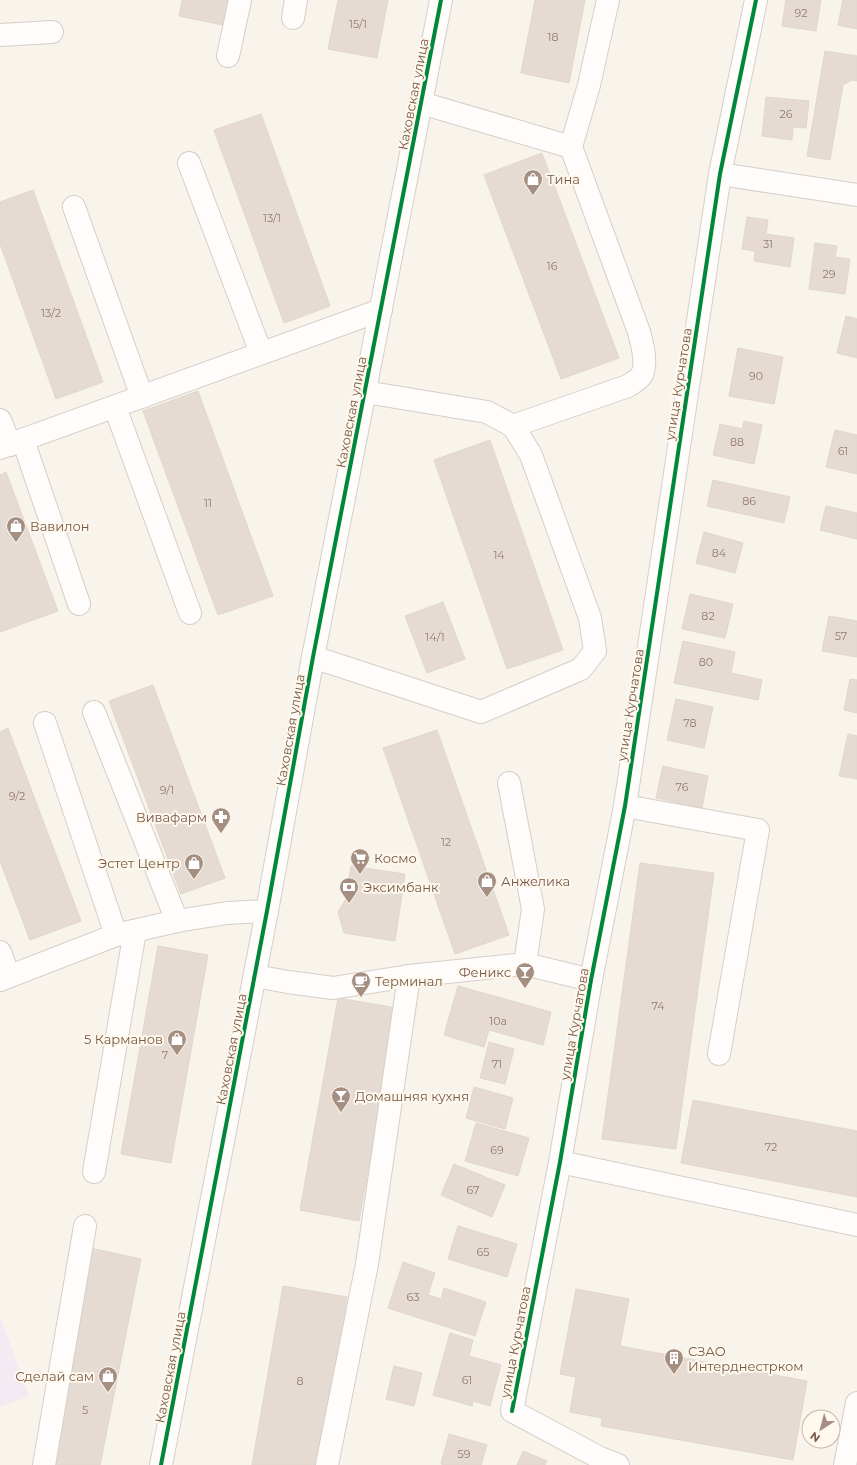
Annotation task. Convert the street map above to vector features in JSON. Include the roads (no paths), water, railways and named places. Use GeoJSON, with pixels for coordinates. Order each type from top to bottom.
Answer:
{"type":"FeatureCollection","features":[{"type":"Feature","properties":{"kind":"street"},"geometry":{"type":"LineString","coordinates":[[228,56],[240,0]]}},
{"type":"Feature","properties":{"kind":"street","name":"Каховская улица"},"geometry":{"type":"LineString","coordinates":[[161,1465],[268,911],[313,657],[441,0]]}},
{"type":"Feature","properties":{"kind":"street"},"geometry":{"type":"LineString","coordinates":[[512,426],[628,386],[641,376],[644,366],[644,353],[639,332],[571,147],[589,85],[608,0]]}},
{"type":"Feature","properties":{"kind":"street","name":"улица Курчатова"},"geometry":{"type":"LineString","coordinates":[[618,1465],[600,1458],[512,1411],[560,1162],[591,980],[625,806],[720,174],[756,0]]}},
{"type":"Feature","properties":{"kind":"street"},"geometry":{"type":"LineString","coordinates":[[0,35],[52,32]]}},
{"type":"Feature","properties":{"kind":"street"},"geometry":{"type":"LineString","coordinates":[[421,103],[571,147]]}},
{"type":"Feature","properties":{"kind":"street"},"geometry":{"type":"LineString","coordinates":[[189,163],[261,353]]}},
{"type":"Feature","properties":{"kind":"street"},"geometry":{"type":"LineString","coordinates":[[720,174],[857,195]]}},
{"type":"Feature","properties":{"kind":"street"},"geometry":{"type":"LineString","coordinates":[[74,207],[142,397]]}},
{"type":"Feature","properties":{"kind":"street"},"geometry":{"type":"LineString","coordinates":[[11,445],[381,310]]}},
{"type":"Feature","properties":{"kind":"street"},"geometry":{"type":"LineString","coordinates":[[313,657],[481,712],[581,669],[595,651],[590,618],[531,455],[512,426],[487,412],[365,392]]}},
{"type":"Feature","properties":{"kind":"street"},"geometry":{"type":"LineString","coordinates":[[115,406],[190,613]]}},
{"type":"Feature","properties":{"kind":"street"},"geometry":{"type":"LineString","coordinates":[[0,420],[79,604]]}},
{"type":"Feature","properties":{"kind":"street"},"geometry":{"type":"LineString","coordinates":[[94,712],[177,921]]}},
{"type":"Feature","properties":{"kind":"street"},"geometry":{"type":"LineString","coordinates":[[45,723],[126,933],[94,1172]]}},
{"type":"Feature","properties":{"kind":"street"},"geometry":{"type":"LineString","coordinates":[[508,783],[533,909],[525,964]]}},
{"type":"Feature","properties":{"kind":"street"},"geometry":{"type":"LineString","coordinates":[[625,806],[758,830],[719,1054]]}},
{"type":"Feature","properties":{"kind":"street"},"geometry":{"type":"LineString","coordinates":[[0,952],[5,978],[126,933],[177,921],[227,913],[268,911]]}},
{"type":"Feature","properties":{"kind":"street"},"geometry":{"type":"LineString","coordinates":[[255,976],[333,988],[409,976],[525,964],[591,980]]}},
{"type":"Feature","properties":{"kind":"street"},"geometry":{"type":"LineString","coordinates":[[327,1465],[367,1264],[409,976]]}},
{"type":"Feature","properties":{"kind":"street"},"geometry":{"type":"LineString","coordinates":[[560,1162],[857,1225]]}},
{"type":"Feature","properties":{"kind":"street"},"geometry":{"type":"LineString","coordinates":[[44,1465],[85,1226]]}},
{"type":"Feature","properties":{"kind":"street"},"geometry":{"type":"LineString","coordinates":[[844,1465],[857,1403]]}},
{"type":"Feature","properties":{"kind":"place","name":"Тина"},"geometry":{"type":"Point","coordinates":[533,196]}},
{"type":"Feature","properties":{"kind":"place","name":"Вавилон"},"geometry":{"type":"Point","coordinates":[16,543]}},
{"type":"Feature","properties":{"kind":"place","name":"Вивафарм"},"geometry":{"type":"Point","coordinates":[221,834]}},
{"type":"Feature","properties":{"kind":"place","name":"Космо"},"geometry":{"type":"Point","coordinates":[360,875]}},
{"type":"Feature","properties":{"kind":"place","name":"Эстет Центр"},"geometry":{"type":"Point","coordinates":[194,880]}},
{"type":"Feature","properties":{"kind":"place","name":"Анжелика"},"geometry":{"type":"Point","coordinates":[487,898]}},
{"type":"Feature","properties":{"kind":"place","name":"Эксимбанк"},"geometry":{"type":"Point","coordinates":[349,904]}},
{"type":"Feature","properties":{"kind":"place","name":"Феникс"},"geometry":{"type":"Point","coordinates":[525,989]}},
{"type":"Feature","properties":{"kind":"place","name":"Терминал"},"geometry":{"type":"Point","coordinates":[361,998]}},
{"type":"Feature","properties":{"kind":"place","name":"5 Карманов"},"geometry":{"type":"Point","coordinates":[177,1056]}},
{"type":"Feature","properties":{"kind":"place","name":"Домашняя кухня"},"geometry":{"type":"Point","coordinates":[341,1113]}},
{"type":"Feature","properties":{"kind":"place","name":"СЗАО Интерднестрком"},"geometry":{"type":"Point","coordinates":[674,1375]}},
{"type":"Feature","properties":{"kind":"place","name":"Сделай сам"},"geometry":{"type":"Point","coordinates":[108,1393]}}]}
